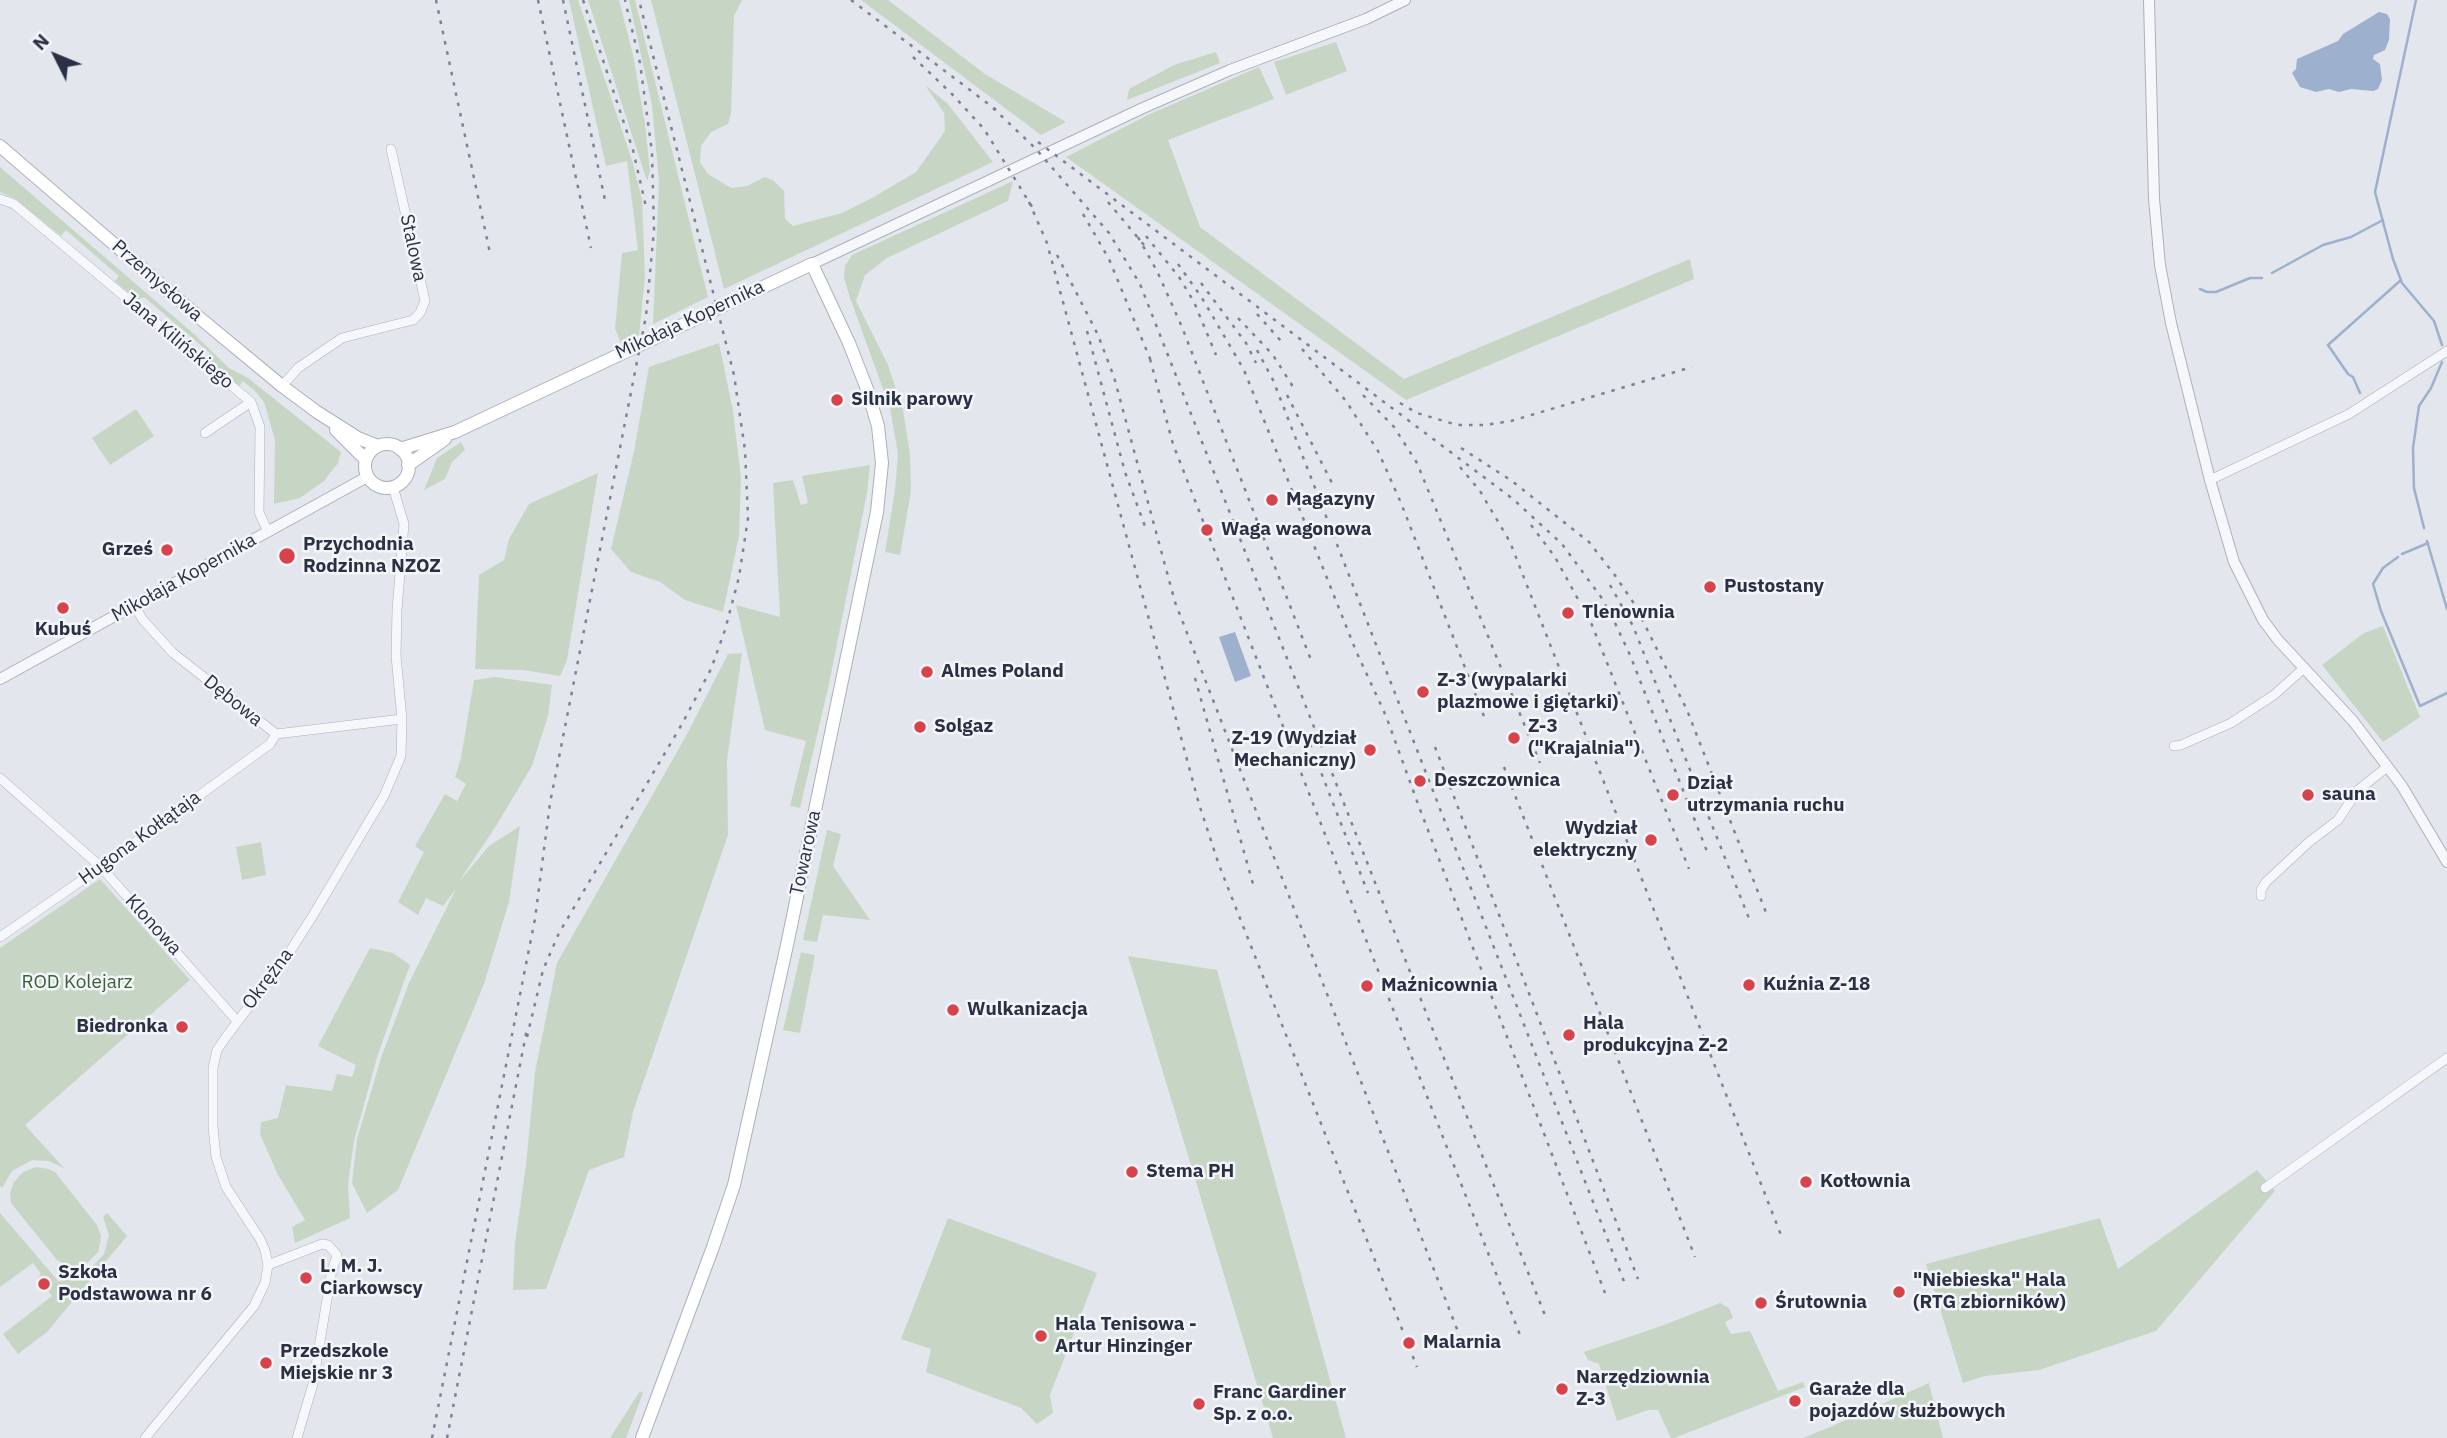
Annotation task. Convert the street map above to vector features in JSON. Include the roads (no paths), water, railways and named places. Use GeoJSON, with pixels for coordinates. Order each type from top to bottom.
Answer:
{"type":"FeatureCollection","features":[{"type":"Feature","properties":{"kind":"main road","name":"Przemysłowa"},"geometry":{"type":"LineString","coordinates":[[0,146],[282,386],[358,438],[378,446]]}},
{"type":"Feature","properties":{"kind":"main road","name":"Mikołaja Kopernika"},"geometry":{"type":"LineString","coordinates":[[400,449],[455,432],[812,264]]}},
{"type":"Feature","properties":{"kind":"main road","name":"Towarowa"},"geometry":{"type":"LineString","coordinates":[[642,1438],[734,1185],[877,512],[882,463],[875,414],[849,343],[812,264]]}},
{"type":"Feature","properties":{"kind":"main road","name":"Przemysłowa"},"geometry":{"type":"LineString","coordinates":[[317,412],[366,460]]}},
{"type":"Feature","properties":{"kind":"main road","name":"Mikołaja Kopernika"},"geometry":{"type":"LineString","coordinates":[[408,465],[455,432]]}},
{"type":"Feature","properties":{"kind":"main road"},"geometry":{"type":"LineString","coordinates":[[387,444],[400,449],[406,456],[408,465],[405,479],[393,487],[378,487],[367,477],[366,460],[369,453],[378,446],[387,444]]}},
{"type":"Feature","properties":{"kind":"street"},"geometry":{"type":"LineString","coordinates":[[812,264],[1143,108],[1230,70],[1366,19],[1405,0]]}},
{"type":"Feature","properties":{"kind":"street"},"geometry":{"type":"LineString","coordinates":[[2148,0],[2154,199],[2160,265],[2171,323],[2210,480],[2234,562],[2255,605],[2277,640],[2350,718],[2416,807],[2447,862]]}},
{"type":"Feature","properties":{"kind":"street","name":"Stalowa"},"geometry":{"type":"LineString","coordinates":[[282,386],[298,368],[342,338],[414,320],[425,301],[391,149]]}},
{"type":"Feature","properties":{"kind":"street","name":"Jana Kilińskiego"},"geometry":{"type":"LineString","coordinates":[[0,199],[14,204],[251,402],[260,427],[259,512],[268,531]]}},
{"type":"Feature","properties":{"kind":"street"},"geometry":{"type":"LineString","coordinates":[[2210,480],[2349,414],[2447,351]]}},
{"type":"Feature","properties":{"kind":"street"},"geometry":{"type":"LineString","coordinates":[[205,433],[251,402]]}},
{"type":"Feature","properties":{"kind":"street","name":"Mikołaja Kopernika"},"geometry":{"type":"LineString","coordinates":[[0,679],[367,477]]}},
{"type":"Feature","properties":{"kind":"street","name":"Okrężna"},"geometry":{"type":"LineString","coordinates":[[268,1265],[260,1239],[226,1187],[216,1157],[213,1127],[214,1068],[217,1050],[306,926],[383,796],[401,756],[402,719],[396,656],[404,524],[393,487]]}},
{"type":"Feature","properties":{"kind":"street","name":"Dębowa"},"geometry":{"type":"LineString","coordinates":[[134,605],[143,620],[173,653],[276,734],[402,719]]}},
{"type":"Feature","properties":{"kind":"street"},"geometry":{"type":"LineString","coordinates":[[2174,746],[2240,718],[2274,695],[2304,668]]}},
{"type":"Feature","properties":{"kind":"street","name":"Hugona Kołłątaja"},"geometry":{"type":"LineString","coordinates":[[0,937],[270,744],[276,734]]}},
{"type":"Feature","properties":{"kind":"street"},"geometry":{"type":"LineString","coordinates":[[2261,896],[2266,882],[2338,820],[2357,791],[2387,767]]}},
{"type":"Feature","properties":{"kind":"street","name":"Klonowa"},"geometry":{"type":"LineString","coordinates":[[0,778],[101,867],[237,1021]]}},
{"type":"Feature","properties":{"kind":"street"},"geometry":{"type":"LineString","coordinates":[[2265,1188],[2447,1058]]}},
{"type":"Feature","properties":{"kind":"street"},"geometry":{"type":"LineString","coordinates":[[145,1438],[254,1306],[265,1283],[268,1265],[322,1244],[328,1245],[337,1255],[313,1384],[298,1438]]}},
{"type":"Feature","properties":{"kind":"water"},"geometry":{"type":"Polygon","coordinates":[[[2379,12],[2387,14],[2390,19],[2389,40],[2385,50],[2374,55],[2373,59],[2380,64],[2382,80],[2378,89],[2339,92],[2329,89],[2316,92],[2300,87],[2292,73],[2296,69],[2297,59],[2338,41],[2343,34],[2379,12]]]}},
{"type":"Feature","properties":{"kind":"water"},"geometry":{"type":"Polygon","coordinates":[[[1235,632],[1251,676],[1235,682],[1219,637],[1235,632]]]}},
{"type":"Feature","properties":{"kind":"waterway"},"geometry":{"type":"LineString","coordinates":[[2416,0],[2375,192],[2402,283],[2434,321],[2442,345]]}},
{"type":"Feature","properties":{"kind":"waterway"},"geometry":{"type":"LineString","coordinates":[[2272,273],[2323,245],[2351,237],[2383,220]]}},
{"type":"Feature","properties":{"kind":"waterway"},"geometry":{"type":"LineString","coordinates":[[2200,289],[2216,292],[2250,278],[2262,278]]}},
{"type":"Feature","properties":{"kind":"waterway"},"geometry":{"type":"LineString","coordinates":[[2360,393],[2353,377],[2328,345],[2401,280]]}},
{"type":"Feature","properties":{"kind":"waterway"},"geometry":{"type":"LineString","coordinates":[[2424,528],[2414,488],[2413,448],[2419,406],[2431,388],[2442,362]]}},
{"type":"Feature","properties":{"kind":"waterway"},"geometry":{"type":"LineString","coordinates":[[2427,541],[2447,609]]}},
{"type":"Feature","properties":{"kind":"waterway"},"geometry":{"type":"LineString","coordinates":[[2402,554],[2428,543]]}},
{"type":"Feature","properties":{"kind":"waterway"},"geometry":{"type":"LineString","coordinates":[[2398,557],[2383,568],[2373,584],[2381,611],[2420,706],[2447,693]]}},
{"type":"Feature","properties":{"kind":"railway"},"geometry":{"type":"LineString","coordinates":[[436,0],[490,253]]}},
{"type":"Feature","properties":{"kind":"railway"},"geometry":{"type":"LineString","coordinates":[[538,0],[591,248]]}},
{"type":"Feature","properties":{"kind":"railway"},"geometry":{"type":"LineString","coordinates":[[563,0],[605,200]]}},
{"type":"Feature","properties":{"kind":"railway"},"geometry":{"type":"LineString","coordinates":[[583,0],[633,150],[646,207]]}},
{"type":"Feature","properties":{"kind":"railway"},"geometry":{"type":"LineString","coordinates":[[432,1438],[535,919],[550,803],[646,316],[654,230],[652,152],[640,63],[625,0]]}},
{"type":"Feature","properties":{"kind":"railway"},"geometry":{"type":"LineString","coordinates":[[527,1037],[543,970],[559,933],[682,724],[711,669],[739,577],[748,518],[745,450],[734,375],[639,0]]}},
{"type":"Feature","properties":{"kind":"railway"},"geometry":{"type":"LineString","coordinates":[[851,0],[999,112]]}},
{"type":"Feature","properties":{"kind":"railway"},"geometry":{"type":"LineString","coordinates":[[913,57],[984,129],[1034,210]]}},
{"type":"Feature","properties":{"kind":"railway"},"geometry":{"type":"LineString","coordinates":[[993,108],[1035,148],[1109,233],[1140,284],[1546,1318]]}},
{"type":"Feature","properties":{"kind":"railway"},"geometry":{"type":"LineString","coordinates":[[1038,142],[1513,499],[1562,544],[1601,597],[1615,623],[1708,854]]}},
{"type":"Feature","properties":{"kind":"railway"},"geometry":{"type":"LineString","coordinates":[[1029,202],[1047,243],[1199,804],[1219,865],[1417,1367]]}},
{"type":"Feature","properties":{"kind":"railway"},"geometry":{"type":"LineString","coordinates":[[1108,202],[1144,245]]}},
{"type":"Feature","properties":{"kind":"railway"},"geometry":{"type":"LineString","coordinates":[[1083,214],[1109,259],[1153,366]]}},
{"type":"Feature","properties":{"kind":"railway"},"geometry":{"type":"LineString","coordinates":[[1146,236],[1179,277],[1194,302],[1216,355]]}},
{"type":"Feature","properties":{"kind":"railway"},"geometry":{"type":"LineString","coordinates":[[1138,237],[1157,271],[1182,327],[1311,660]]}},
{"type":"Feature","properties":{"kind":"railway"},"geometry":{"type":"LineString","coordinates":[[1057,255],[1098,335],[1114,377],[1175,602],[1467,1355]]}},
{"type":"Feature","properties":{"kind":"railway"},"geometry":{"type":"LineString","coordinates":[[1178,264],[1202,298],[1244,370],[1356,651],[1386,716],[1605,1293]]}},
{"type":"Feature","properties":{"kind":"railway"},"geometry":{"type":"LineString","coordinates":[[1201,283],[1246,343],[1256,363]]}},
{"type":"Feature","properties":{"kind":"railway"},"geometry":{"type":"LineString","coordinates":[[1257,314],[1281,341]]}},
{"type":"Feature","properties":{"kind":"railway"},"geometry":{"type":"LineString","coordinates":[[1238,318],[1273,355],[1295,390]]}},
{"type":"Feature","properties":{"kind":"railway"},"geometry":{"type":"LineString","coordinates":[[1087,331],[1125,472],[1146,529]]}},
{"type":"Feature","properties":{"kind":"railway"},"geometry":{"type":"LineString","coordinates":[[1302,349],[1346,401],[1378,451],[1485,719]]}},
{"type":"Feature","properties":{"kind":"railway"},"geometry":{"type":"LineString","coordinates":[[1257,350],[1273,380],[1625,1284]]}},
{"type":"Feature","properties":{"kind":"railway"},"geometry":{"type":"LineString","coordinates":[[1150,359],[1173,444],[1520,1335]]}},
{"type":"Feature","properties":{"kind":"railway"},"geometry":{"type":"LineString","coordinates":[[1400,403],[1417,413],[1457,425],[1485,425],[1511,421],[1692,367]]}},
{"type":"Feature","properties":{"kind":"railway"},"geometry":{"type":"LineString","coordinates":[[1287,395],[1334,487]]}},
{"type":"Feature","properties":{"kind":"railway"},"geometry":{"type":"LineString","coordinates":[[1363,395],[1394,427],[1417,463],[1540,763]]}},
{"type":"Feature","properties":{"kind":"railway"},"geometry":{"type":"LineString","coordinates":[[1461,448],[1512,481],[1589,542],[1635,605],[1687,710],[1767,915]]}},
{"type":"Feature","properties":{"kind":"railway"},"geometry":{"type":"LineString","coordinates":[[1460,467],[1480,491],[1510,542],[1781,1235]]}},
{"type":"Feature","properties":{"kind":"railway"},"geometry":{"type":"LineString","coordinates":[[1531,525],[1555,557],[1592,625],[1689,869]]}},
{"type":"Feature","properties":{"kind":"railway"},"geometry":{"type":"LineString","coordinates":[[1610,585],[1633,626],[1750,921]]}},
{"type":"Feature","properties":{"kind":"railway"},"geometry":{"type":"LineString","coordinates":[[1195,678],[1253,884]]}},
{"type":"Feature","properties":{"kind":"railway"},"geometry":{"type":"LineString","coordinates":[[1310,744],[1368,893]]}},
{"type":"Feature","properties":{"kind":"railway"},"geometry":{"type":"LineString","coordinates":[[1435,747],[1638,1279]]}},
{"type":"Feature","properties":{"kind":"railway"},"geometry":{"type":"LineString","coordinates":[[1504,767],[1695,1257]]}},
{"type":"Feature","properties":{"kind":"railway"},"geometry":{"type":"LineString","coordinates":[[447,1438],[527,1029]]}},
{"type":"Feature","properties":{"kind":"place","name":"Silnik parowy"},"geometry":{"type":"Point","coordinates":[837,400]}},
{"type":"Feature","properties":{"kind":"place","name":"Magazyny"},"geometry":{"type":"Point","coordinates":[1272,500]}},
{"type":"Feature","properties":{"kind":"place","name":"Waga wagonowa"},"geometry":{"type":"Point","coordinates":[1207,530]}},
{"type":"Feature","properties":{"kind":"place","name":"Grześ"},"geometry":{"type":"Point","coordinates":[167,550]}},
{"type":"Feature","properties":{"kind":"place","name":"Przychodnia Rodzinna NZOZ"},"geometry":{"type":"Point","coordinates":[287,556]}},
{"type":"Feature","properties":{"kind":"place","name":"Pustostany"},"geometry":{"type":"Point","coordinates":[1710,587]}},
{"type":"Feature","properties":{"kind":"place","name":"Kubuś"},"geometry":{"type":"Point","coordinates":[63,608]}},
{"type":"Feature","properties":{"kind":"place","name":"Tlenownia"},"geometry":{"type":"Point","coordinates":[1568,613]}},
{"type":"Feature","properties":{"kind":"place","name":"Almes Poland"},"geometry":{"type":"Point","coordinates":[927,672]}},
{"type":"Feature","properties":{"kind":"place","name":"Z-3 (wypalarki plazmowe i giętarki)"},"geometry":{"type":"Point","coordinates":[1423,692]}},
{"type":"Feature","properties":{"kind":"place","name":"Solgaz"},"geometry":{"type":"Point","coordinates":[920,727]}},
{"type":"Feature","properties":{"kind":"place","name":"Z-3 (\"Krajalnia\")"},"geometry":{"type":"Point","coordinates":[1514,738]}},
{"type":"Feature","properties":{"kind":"place","name":"Z-19 (Wydział Mechaniczny)"},"geometry":{"type":"Point","coordinates":[1370,750]}},
{"type":"Feature","properties":{"kind":"place","name":"Deszczownica"},"geometry":{"type":"Point","coordinates":[1420,781]}},
{"type":"Feature","properties":{"kind":"place","name":"Dział utrzymania ruchu"},"geometry":{"type":"Point","coordinates":[1673,795]}},
{"type":"Feature","properties":{"kind":"place","name":"sauna"},"geometry":{"type":"Point","coordinates":[2308,795]}},
{"type":"Feature","properties":{"kind":"place","name":"Wydział elektryczny"},"geometry":{"type":"Point","coordinates":[1651,840]}},
{"type":"Feature","properties":{"kind":"place","name":"Kuźnia Z-18"},"geometry":{"type":"Point","coordinates":[1749,985]}},
{"type":"Feature","properties":{"kind":"place","name":"Maźnicownia"},"geometry":{"type":"Point","coordinates":[1367,986]}},
{"type":"Feature","properties":{"kind":"place","name":"Wulkanizacja"},"geometry":{"type":"Point","coordinates":[953,1010]}},
{"type":"Feature","properties":{"kind":"place","name":"Biedronka"},"geometry":{"type":"Point","coordinates":[182,1027]}},
{"type":"Feature","properties":{"kind":"place","name":"Hala produkcyjna Z-2"},"geometry":{"type":"Point","coordinates":[1569,1035]}},
{"type":"Feature","properties":{"kind":"place","name":"Stema PH"},"geometry":{"type":"Point","coordinates":[1132,1172]}},
{"type":"Feature","properties":{"kind":"place","name":"Kotłownia"},"geometry":{"type":"Point","coordinates":[1806,1182]}},
{"type":"Feature","properties":{"kind":"place","name":"L. M. J. Ciarkowscy"},"geometry":{"type":"Point","coordinates":[306,1278]}},
{"type":"Feature","properties":{"kind":"place","name":"Szkoła Podstawowa nr 6"},"geometry":{"type":"Point","coordinates":[44,1284]}},
{"type":"Feature","properties":{"kind":"place","name":"\"Niebieska\" Hala (RTG zbiorników)"},"geometry":{"type":"Point","coordinates":[1899,1292]}},
{"type":"Feature","properties":{"kind":"place","name":"Śrutownia"},"geometry":{"type":"Point","coordinates":[1761,1303]}},
{"type":"Feature","properties":{"kind":"place","name":"Hala Tenisowa - Artur Hinzinger"},"geometry":{"type":"Point","coordinates":[1041,1336]}},
{"type":"Feature","properties":{"kind":"place","name":"Malarnia"},"geometry":{"type":"Point","coordinates":[1409,1343]}},
{"type":"Feature","properties":{"kind":"place","name":"Przedszkole Miejskie nr 3"},"geometry":{"type":"Point","coordinates":[266,1363]}},
{"type":"Feature","properties":{"kind":"place","name":"Narzędziownia Z-3"},"geometry":{"type":"Point","coordinates":[1562,1389]}},
{"type":"Feature","properties":{"kind":"place","name":"Garaże dla pojazdów służbowych"},"geometry":{"type":"Point","coordinates":[1795,1401]}},
{"type":"Feature","properties":{"kind":"place","name":"Franc Gardiner Sp. z o.o."},"geometry":{"type":"Point","coordinates":[1199,1404]}},
{"type":"Feature","properties":{"kind":"park label","name":"ROD Kolejarz"},"geometry":{"type":"Point","coordinates":[77,983]}}]}
